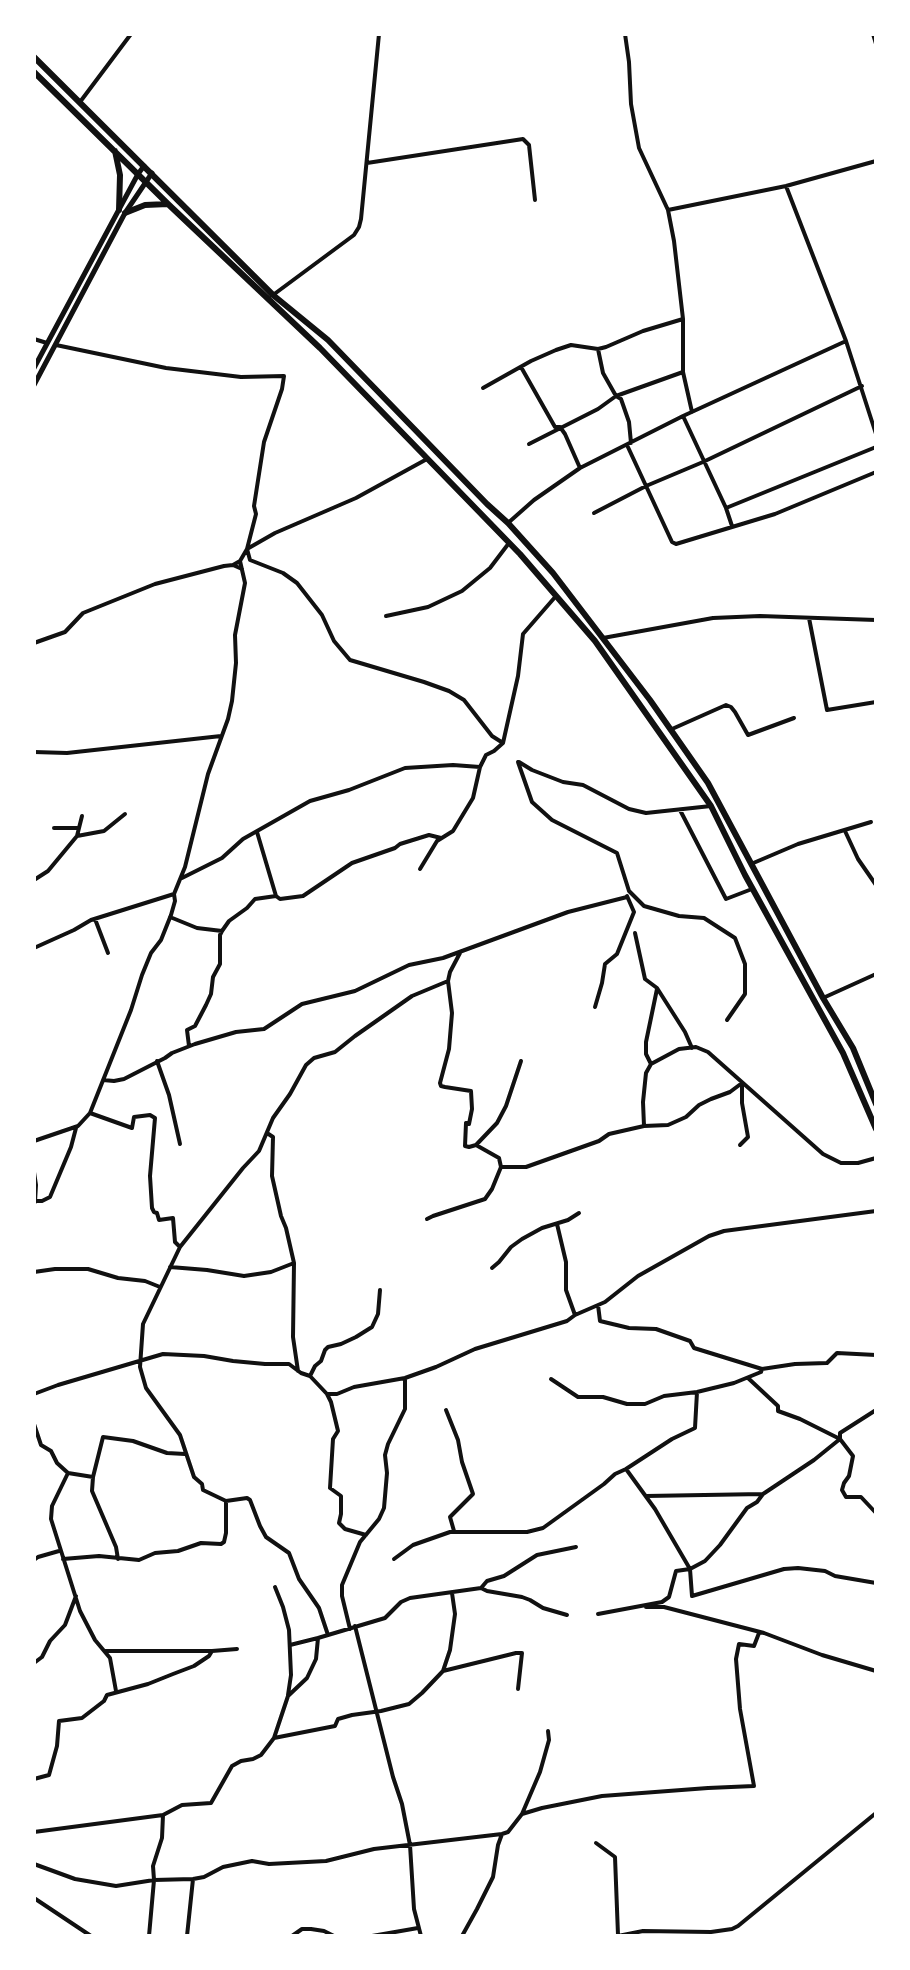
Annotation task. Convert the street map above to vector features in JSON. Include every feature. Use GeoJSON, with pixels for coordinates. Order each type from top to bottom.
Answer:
{"type":"FeatureCollection","features":[{"type":"Feature","properties":{"kind":"main road"},"geometry":{"type":"LineString","coordinates":[[34,57],[273,296],[328,340],[508,523],[552,573],[672,729],[708,783],[823,998],[853,1048],[876,1104]]}},
{"type":"Feature","properties":{"kind":"main road"},"geometry":{"type":"LineString","coordinates":[[35,73],[145,182],[320,348],[510,543],[595,641],[711,807],[843,1053],[876,1129]]}},
{"type":"Feature","properties":{"kind":"main road"},"geometry":{"type":"LineString","coordinates":[[115,151],[120,175],[122,212]]}},
{"type":"Feature","properties":{"kind":"main road"},"geometry":{"type":"LineString","coordinates":[[34,385],[144,166]]}},
{"type":"Feature","properties":{"kind":"main road"},"geometry":{"type":"LineString","coordinates":[[34,368],[122,212],[152,174]]}},
{"type":"Feature","properties":{"kind":"main road"},"geometry":{"type":"LineString","coordinates":[[122,212],[145,205],[168,204]]}},
{"type":"Feature","properties":{"kind":"street"},"geometry":{"type":"LineString","coordinates":[[80,102],[131,34]]}},
{"type":"Feature","properties":{"kind":"street"},"geometry":{"type":"LineString","coordinates":[[273,296],[354,235],[362,219],[379,34]]}},
{"type":"Feature","properties":{"kind":"street"},"geometry":{"type":"LineString","coordinates":[[625,34],[631,104],[639,148],[668,210],[674,241],[683,319],[683,372],[692,412]]}},
{"type":"Feature","properties":{"kind":"street"},"geometry":{"type":"LineString","coordinates":[[873,34],[876,44]]}},
{"type":"Feature","properties":{"kind":"street"},"geometry":{"type":"LineString","coordinates":[[366,163],[523,139],[529,145],[535,200]]}},
{"type":"Feature","properties":{"kind":"street"},"geometry":{"type":"LineString","coordinates":[[668,210],[786,186],[876,161]]}},
{"type":"Feature","properties":{"kind":"street"},"geometry":{"type":"LineString","coordinates":[[786,186],[846,341],[876,434]]}},
{"type":"Feature","properties":{"kind":"street"},"geometry":{"type":"LineString","coordinates":[[483,388],[543,355],[571,345],[598,349],[643,331],[683,319]]}},
{"type":"Feature","properties":{"kind":"street"},"geometry":{"type":"LineString","coordinates":[[34,339],[48,344]]}},
{"type":"Feature","properties":{"kind":"street"},"geometry":{"type":"LineString","coordinates":[[508,523],[534,500],[580,468],[682,416],[846,341]]}},
{"type":"Feature","properties":{"kind":"street"},"geometry":{"type":"LineString","coordinates":[[34,643],[65,632],[83,613],[155,584],[180,576],[233,565],[240,561],[248,549],[256,514],[254,506],[264,442],[282,389],[284,376],[241,378],[166,368],[56,345]]}},
{"type":"Feature","properties":{"kind":"street"},"geometry":{"type":"LineString","coordinates":[[598,349],[603,373],[616,396],[621,399],[629,422],[629,444],[672,542],[676,544],[775,514],[876,472]]}},
{"type":"Feature","properties":{"kind":"street"},"geometry":{"type":"LineString","coordinates":[[521,368],[555,427],[560,427]]}},
{"type":"Feature","properties":{"kind":"street"},"geometry":{"type":"LineString","coordinates":[[529,444],[598,409],[616,396],[683,372]]}},
{"type":"Feature","properties":{"kind":"street"},"geometry":{"type":"LineString","coordinates":[[594,513],[646,486],[703,462],[862,386]]}},
{"type":"Feature","properties":{"kind":"street"},"geometry":{"type":"LineString","coordinates":[[682,416],[726,508],[732,526]]}},
{"type":"Feature","properties":{"kind":"street"},"geometry":{"type":"LineString","coordinates":[[560,427],[580,468]]}},
{"type":"Feature","properties":{"kind":"street"},"geometry":{"type":"LineString","coordinates":[[726,508],[876,447]]}},
{"type":"Feature","properties":{"kind":"street"},"geometry":{"type":"LineString","coordinates":[[248,549],[275,533],[356,498],[427,458]]}},
{"type":"Feature","properties":{"kind":"street"},"geometry":{"type":"LineString","coordinates":[[386,615],[428,607],[462,591],[490,568],[510,543]]}},
{"type":"Feature","properties":{"kind":"street"},"geometry":{"type":"LineString","coordinates":[[248,549],[250,560],[283,573],[297,583],[322,615],[334,641],[350,660],[449,691],[464,700],[492,736],[503,743]]}},
{"type":"Feature","properties":{"kind":"street"},"geometry":{"type":"LineString","coordinates":[[34,1141],[76,1127],[90,1113],[131,1010],[142,975],[151,953],[161,940],[170,917],[175,901],[174,894],[182,878],[208,774],[232,701],[236,663],[235,635],[245,583],[240,561]]}},
{"type":"Feature","properties":{"kind":"street"},"geometry":{"type":"LineString","coordinates":[[233,565],[242,569]]}},
{"type":"Feature","properties":{"kind":"street"},"geometry":{"type":"LineString","coordinates":[[420,868],[437,841],[453,831],[473,798],[480,767],[486,755],[503,743],[518,676],[523,634],[556,596]]}},
{"type":"Feature","properties":{"kind":"street"},"geometry":{"type":"LineString","coordinates":[[603,638],[713,618],[760,616],[876,620]]}},
{"type":"Feature","properties":{"kind":"street"},"geometry":{"type":"LineString","coordinates":[[809,618],[827,710],[876,702]]}},
{"type":"Feature","properties":{"kind":"street"},"geometry":{"type":"LineString","coordinates":[[672,729],[726,705],[735,712],[748,735],[794,718]]}},
{"type":"Feature","properties":{"kind":"street"},"geometry":{"type":"LineString","coordinates":[[34,752],[67,753],[221,736]]}},
{"type":"Feature","properties":{"kind":"street"},"geometry":{"type":"LineString","coordinates":[[711,807],[646,813],[629,809],[584,785],[563,782],[518,762],[532,802],[552,820],[617,853],[629,891],[644,906],[679,916],[704,918],[735,938],[745,964],[746,994],[727,1020]]}},
{"type":"Feature","properties":{"kind":"street"},"geometry":{"type":"LineString","coordinates":[[182,878],[222,858],[243,839],[310,801],[349,790],[405,768],[453,765],[480,767]]}},
{"type":"Feature","properties":{"kind":"street"},"geometry":{"type":"LineString","coordinates":[[680,810],[726,899],[753,889]]}},
{"type":"Feature","properties":{"kind":"street"},"geometry":{"type":"LineString","coordinates":[[77,836],[104,831],[125,814]]}},
{"type":"Feature","properties":{"kind":"street"},"geometry":{"type":"LineString","coordinates":[[34,880],[48,871],[77,836],[82,816]]}},
{"type":"Feature","properties":{"kind":"street"},"geometry":{"type":"LineString","coordinates":[[751,864],[798,844],[871,822]]}},
{"type":"Feature","properties":{"kind":"street"},"geometry":{"type":"LineString","coordinates":[[54,828],[79,828]]}},
{"type":"Feature","properties":{"kind":"street"},"geometry":{"type":"LineString","coordinates":[[845,831],[858,859],[876,885]]}},
{"type":"Feature","properties":{"kind":"street"},"geometry":{"type":"LineString","coordinates":[[257,832],[276,896]]}},
{"type":"Feature","properties":{"kind":"street"},"geometry":{"type":"LineString","coordinates":[[189,1047],[187,1030],[195,1026],[212,994],[213,977],[220,964],[220,935],[229,921],[255,899],[303,896],[352,863],[429,835],[442,838]]}},
{"type":"Feature","properties":{"kind":"street"},"geometry":{"type":"LineString","coordinates":[[595,1007],[605,964],[617,954],[633,912],[627,897],[629,891]]}},
{"type":"Feature","properties":{"kind":"street"},"geometry":{"type":"LineString","coordinates":[[34,948],[95,919],[174,894]]}},
{"type":"Feature","properties":{"kind":"street"},"geometry":{"type":"LineString","coordinates":[[104,1080],[124,1079],[172,1053],[236,1032],[264,1029],[302,1004],[355,991],[409,965],[443,958],[568,912],[627,897]]}},
{"type":"Feature","properties":{"kind":"street"},"geometry":{"type":"LineString","coordinates":[[170,917],[197,928],[222,931]]}},
{"type":"Feature","properties":{"kind":"street"},"geometry":{"type":"LineString","coordinates":[[95,919],[108,953]]}},
{"type":"Feature","properties":{"kind":"street"},"geometry":{"type":"LineString","coordinates":[[635,933],[645,979],[657,988],[685,1032],[692,1048]]}},
{"type":"Feature","properties":{"kind":"street"},"geometry":{"type":"LineString","coordinates":[[460,952],[448,981],[452,1013],[449,1049],[440,1083],[441,1086],[471,1091],[472,1109],[469,1124],[466,1123],[465,1146],[476,1145],[497,1123],[506,1106],[521,1061]]}},
{"type":"Feature","properties":{"kind":"street"},"geometry":{"type":"LineString","coordinates":[[823,998],[876,974]]}},
{"type":"Feature","properties":{"kind":"street"},"geometry":{"type":"LineString","coordinates":[[328,1635],[319,1608],[300,1579],[289,1553],[266,1537],[249,1500],[246,1498],[226,1501],[203,1490],[202,1484],[194,1477],[180,1436],[146,1388],[140,1367],[143,1324],[180,1247],[259,1151],[273,1118],[290,1095],[306,1065],[314,1058],[335,1052],[412,996],[448,981]]}},
{"type":"Feature","properties":{"kind":"street"},"geometry":{"type":"LineString","coordinates":[[651,1064],[646,1054],[646,1042],[657,988]]}},
{"type":"Feature","properties":{"kind":"street"},"geometry":{"type":"LineString","coordinates":[[644,1126],[643,1102],[646,1073],[651,1064],[679,1049],[696,1047],[708,1052],[823,1154],[841,1163],[858,1163],[876,1158]]}},
{"type":"Feature","properties":{"kind":"street"},"geometry":{"type":"LineString","coordinates":[[157,1061],[169,1095],[180,1144]]}},
{"type":"Feature","properties":{"kind":"street"},"geometry":{"type":"LineString","coordinates":[[501,1167],[526,1167],[599,1141],[609,1134],[644,1126],[668,1125],[686,1117],[699,1105],[730,1092],[742,1083]]}},
{"type":"Feature","properties":{"kind":"street"},"geometry":{"type":"LineString","coordinates":[[740,1145],[748,1137],[742,1103],[742,1083]]}},
{"type":"Feature","properties":{"kind":"street"},"geometry":{"type":"LineString","coordinates":[[90,1113],[132,1128],[134,1117],[150,1115],[155,1118],[150,1182],[152,1208],[159,1220],[173,1218],[175,1242],[180,1247]]}},
{"type":"Feature","properties":{"kind":"street"},"geometry":{"type":"LineString","coordinates":[[34,1172],[35,1202],[42,1201],[50,1197],[71,1147],[76,1127]]}},
{"type":"Feature","properties":{"kind":"street"},"geometry":{"type":"LineString","coordinates":[[267,1133],[273,1137],[272,1176],[294,1263],[293,1337],[298,1371]]}},
{"type":"Feature","properties":{"kind":"street"},"geometry":{"type":"LineString","coordinates":[[427,1220],[485,1199],[492,1189],[501,1167],[499,1158],[476,1145]]}},
{"type":"Feature","properties":{"kind":"street"},"geometry":{"type":"LineString","coordinates":[[327,1394],[337,1394],[354,1387],[384,1380],[405,1378],[475,1349],[567,1321],[605,1302],[638,1276],[709,1236],[724,1231],[876,1211]]}},
{"type":"Feature","properties":{"kind":"street"},"geometry":{"type":"LineString","coordinates":[[492,1268],[511,1247],[522,1239],[542,1228],[568,1220],[579,1213]]}},
{"type":"Feature","properties":{"kind":"street"},"geometry":{"type":"LineString","coordinates":[[557,1224],[566,1262],[566,1290],[575,1315]]}},
{"type":"Feature","properties":{"kind":"street"},"geometry":{"type":"LineString","coordinates":[[170,1267],[244,1276],[272,1272],[294,1263]]}},
{"type":"Feature","properties":{"kind":"street"},"geometry":{"type":"LineString","coordinates":[[34,1272],[55,1269],[88,1269],[118,1278],[145,1281],[160,1287]]}},
{"type":"Feature","properties":{"kind":"street"},"geometry":{"type":"LineString","coordinates":[[310,1376],[328,1347],[349,1341],[372,1327],[378,1314],[380,1290]]}},
{"type":"Feature","properties":{"kind":"street"},"geometry":{"type":"LineString","coordinates":[[598,1305],[600,1321],[629,1328],[656,1329],[690,1341],[694,1348],[762,1369],[795,1364],[827,1363],[837,1353],[876,1355]]}},
{"type":"Feature","properties":{"kind":"street"},"geometry":{"type":"LineString","coordinates":[[34,1394],[164,1354],[184,1354],[265,1364],[289,1364],[310,1376],[327,1394],[331,1402],[338,1431],[333,1438],[330,1488],[341,1496],[342,1514],[339,1523],[345,1529],[366,1535]]}},
{"type":"Feature","properties":{"kind":"street"},"geometry":{"type":"LineString","coordinates":[[551,1379],[578,1397],[603,1397],[627,1404],[645,1404],[664,1396],[698,1392],[748,1378],[761,1372],[762,1369]]}},
{"type":"Feature","properties":{"kind":"street"},"geometry":{"type":"LineString","coordinates":[[405,1378],[405,1409],[385,1455],[387,1473],[384,1508],[379,1519],[360,1542],[342,1585],[342,1596],[353,1627],[402,1804],[410,1845],[414,1909],[421,1935]]}},
{"type":"Feature","properties":{"kind":"street"},"geometry":{"type":"LineString","coordinates":[[748,1378],[778,1406],[778,1411],[840,1439],[853,1456],[849,1476],[842,1490],[846,1497],[861,1497],[876,1513]]}},
{"type":"Feature","properties":{"kind":"street"},"geometry":{"type":"LineString","coordinates":[[394,1559],[413,1545],[454,1531],[533,1532],[543,1528],[615,1474],[672,1439],[695,1428],[698,1392]]}},
{"type":"Feature","properties":{"kind":"street"},"geometry":{"type":"LineString","coordinates":[[446,1410],[458,1440],[462,1462],[473,1494],[450,1517],[454,1531]]}},
{"type":"Feature","properties":{"kind":"street"},"geometry":{"type":"LineString","coordinates":[[840,1439],[840,1433],[876,1410]]}},
{"type":"Feature","properties":{"kind":"street"},"geometry":{"type":"LineString","coordinates":[[34,1424],[41,1445],[51,1451],[57,1463],[68,1473],[93,1477]]}},
{"type":"Feature","properties":{"kind":"street"},"geometry":{"type":"LineString","coordinates":[[118,1559],[116,1547],[93,1493],[93,1477],[103,1437],[133,1441],[167,1453],[185,1454]]}},
{"type":"Feature","properties":{"kind":"street"},"geometry":{"type":"LineString","coordinates":[[598,1614],[662,1602],[669,1597],[676,1571],[690,1569],[705,1561],[720,1545],[747,1508],[757,1503],[763,1494],[814,1460],[840,1439]]}},
{"type":"Feature","properties":{"kind":"street"},"geometry":{"type":"LineString","coordinates":[[626,1469],[655,1509],[690,1569],[692,1596],[784,1569],[798,1568],[825,1571],[876,1583]]}},
{"type":"Feature","properties":{"kind":"street"},"geometry":{"type":"LineString","coordinates":[[68,1473],[52,1506],[51,1514],[59,1551],[80,1611],[95,1640],[110,1659],[116,1691]]}},
{"type":"Feature","properties":{"kind":"street"},"geometry":{"type":"LineString","coordinates":[[645,1496],[763,1494]]}},
{"type":"Feature","properties":{"kind":"street"},"geometry":{"type":"LineString","coordinates":[[63,1559],[99,1556],[139,1560],[155,1553],[178,1551],[192,1545],[221,1544],[224,1542],[226,1533],[226,1501]]}},
{"type":"Feature","properties":{"kind":"street"},"geometry":{"type":"LineString","coordinates":[[482,1588],[487,1581],[504,1576],[537,1555],[576,1547]]}},
{"type":"Feature","properties":{"kind":"street"},"geometry":{"type":"LineString","coordinates":[[34,1560],[59,1551]]}},
{"type":"Feature","properties":{"kind":"street"},"geometry":{"type":"LineString","coordinates":[[34,1832],[163,1815],[182,1805],[212,1803],[232,1766],[261,1755],[274,1738],[288,1696],[291,1676],[289,1630],[275,1587]]}},
{"type":"Feature","properties":{"kind":"street"},"geometry":{"type":"LineString","coordinates":[[290,1645],[385,1618],[401,1602],[410,1598],[482,1588],[487,1591],[522,1597],[543,1608],[567,1615]]}},
{"type":"Feature","properties":{"kind":"street"},"geometry":{"type":"LineString","coordinates":[[274,1738],[335,1726],[338,1719],[409,1704],[443,1671],[450,1650],[455,1614],[452,1592]]}},
{"type":"Feature","properties":{"kind":"street"},"geometry":{"type":"LineString","coordinates":[[34,1664],[42,1657],[50,1641],[65,1625],[76,1596]]}},
{"type":"Feature","properties":{"kind":"street"},"geometry":{"type":"LineString","coordinates":[[639,1606],[664,1607],[759,1633],[876,1671]]}},
{"type":"Feature","properties":{"kind":"street"},"geometry":{"type":"LineString","coordinates":[[522,1814],[602,1796],[754,1786],[740,1709],[736,1659],[739,1644],[754,1646],[759,1633]]}},
{"type":"Feature","properties":{"kind":"street"},"geometry":{"type":"LineString","coordinates":[[288,1696],[307,1678],[316,1659],[318,1638]]}},
{"type":"Feature","properties":{"kind":"street"},"geometry":{"type":"LineString","coordinates":[[104,1651],[237,1649]]}},
{"type":"Feature","properties":{"kind":"street"},"geometry":{"type":"LineString","coordinates":[[34,1779],[49,1775],[57,1746],[59,1720],[82,1718],[104,1701],[107,1695],[148,1684],[194,1666],[209,1656],[212,1651]]}},
{"type":"Feature","properties":{"kind":"street"},"geometry":{"type":"LineString","coordinates":[[443,1671],[522,1653],[518,1689]]}},
{"type":"Feature","properties":{"kind":"street"},"geometry":{"type":"LineString","coordinates":[[34,1864],[75,1879],[109,1886],[126,1886],[154,1880],[194,1879],[204,1877],[224,1867],[252,1862],[279,1864],[326,1861],[374,1849],[502,1834],[508,1832],[522,1814],[540,1772],[549,1740],[548,1731]]}},
{"type":"Feature","properties":{"kind":"street"},"geometry":{"type":"LineString","coordinates":[[596,1843],[615,1857],[618,1935],[643,1931],[693,1934],[732,1929],[738,1926],[876,1813]]}},
{"type":"Feature","properties":{"kind":"street"},"geometry":{"type":"LineString","coordinates":[[149,1935],[154,1880],[153,1866],[162,1838],[163,1815]]}},
{"type":"Feature","properties":{"kind":"street"},"geometry":{"type":"LineString","coordinates":[[462,1935],[493,1877],[502,1834]]}},
{"type":"Feature","properties":{"kind":"street"},"geometry":{"type":"LineString","coordinates":[[187,1935],[194,1879]]}},
{"type":"Feature","properties":{"kind":"street"},"geometry":{"type":"LineString","coordinates":[[34,1898],[91,1935]]}},
{"type":"Feature","properties":{"kind":"street"},"geometry":{"type":"LineString","coordinates":[[372,1935],[418,1928]]}},
{"type":"Feature","properties":{"kind":"street"},"geometry":{"type":"LineString","coordinates":[[292,1935],[302,1929],[311,1929],[334,1935]]}}]}
